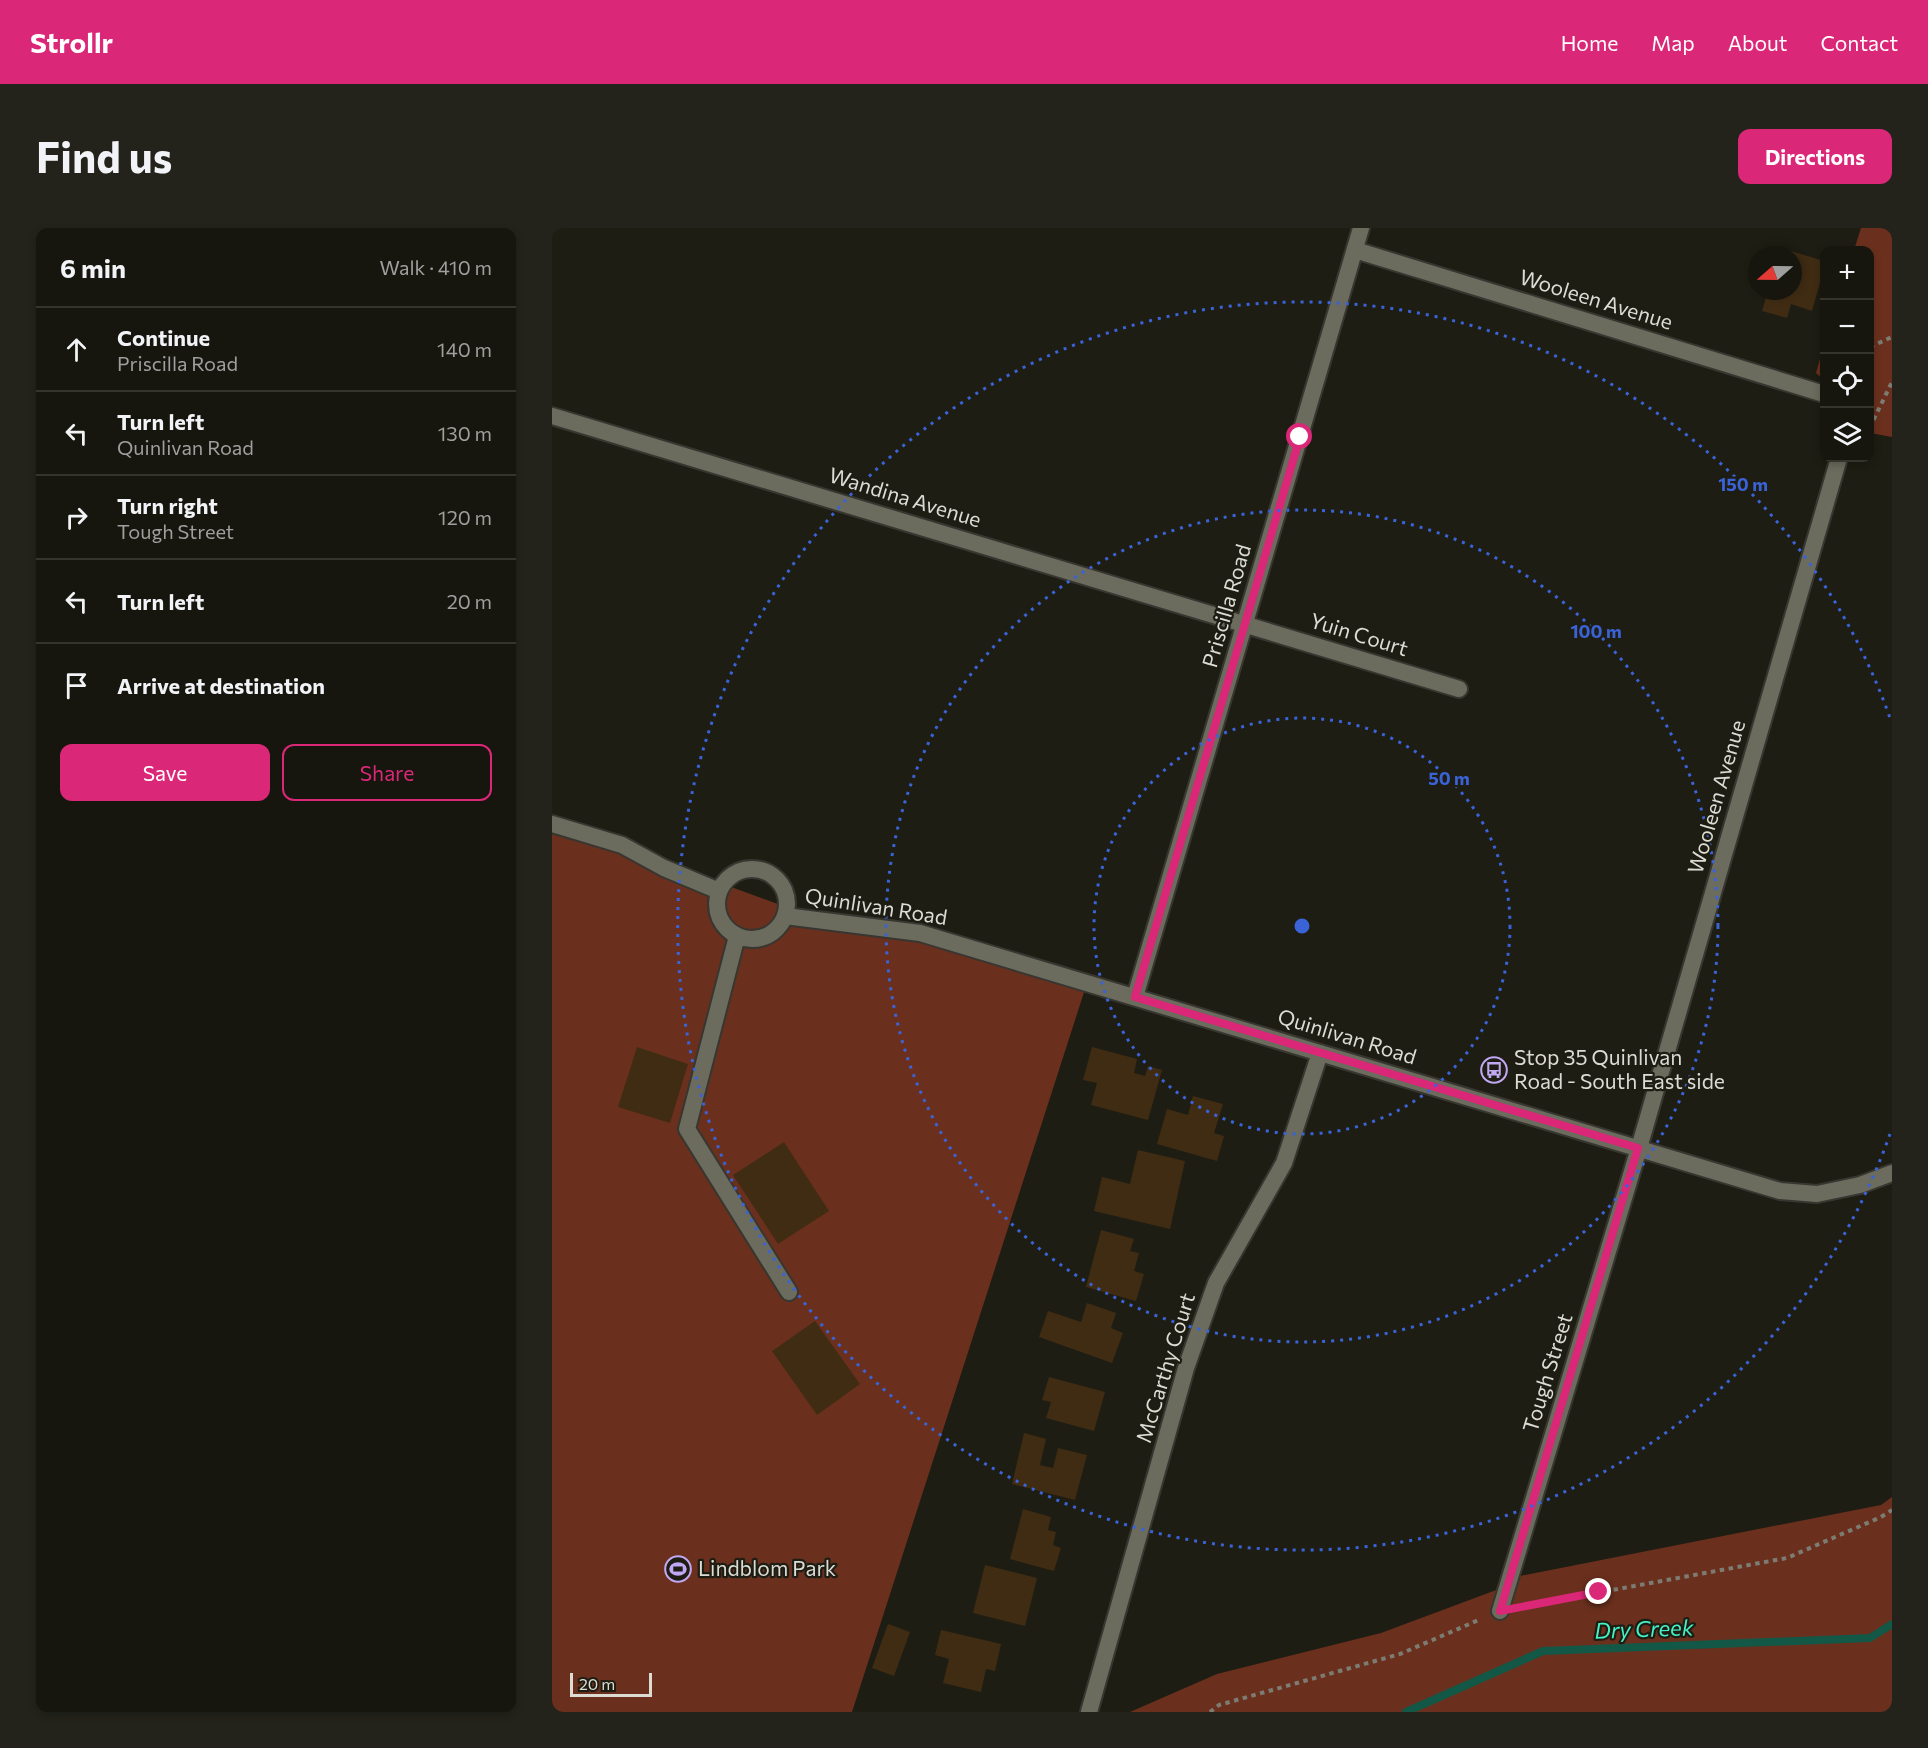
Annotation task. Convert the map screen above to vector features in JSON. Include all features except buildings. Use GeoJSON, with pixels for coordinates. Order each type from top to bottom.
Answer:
{"type":"FeatureCollection","features":[{"type":"Feature","properties":{"kind":"street","name":"Priscilla Road"},"geometry":{"type":"LineString","coordinates":[[1135,997],[1362,228]]}},
{"type":"Feature","properties":{"kind":"street","name":"Wooleen Avenue"},"geometry":{"type":"LineString","coordinates":[[1355,250],[1820,393]]}},
{"type":"Feature","properties":{"kind":"street","name":"Wandina Avenue"},"geometry":{"type":"LineString","coordinates":[[552,416],[1245,624]]}},
{"type":"Feature","properties":{"kind":"street","name":"Wooleen Avenue"},"geometry":{"type":"LineString","coordinates":[[1638,1148],[1838,462]]}},
{"type":"Feature","properties":{"kind":"street","name":"Yuin Court"},"geometry":{"type":"LineString","coordinates":[[1245,624],[1459,689]]}},
{"type":"Feature","properties":{"kind":"street"},"geometry":{"type":"LineString","coordinates":[[552,824],[622,845],[664,868],[719,891]]}},
{"type":"Feature","properties":{"kind":"street"},"geometry":{"type":"LineString","coordinates":[[756,869],[768,873],[777,880],[785,895],[785,916],[776,929],[766,936],[757,939],[737,936],[721,920],[717,903],[719,891],[723,884],[736,873],[756,869]]}},
{"type":"Feature","properties":{"kind":"street","name":"Quinlivan Road"},"geometry":{"type":"LineString","coordinates":[[785,916],[920,933],[1780,1191],[1817,1194],[1860,1185],[1892,1173]]}},
{"type":"Feature","properties":{"kind":"street"},"geometry":{"type":"LineString","coordinates":[[737,936],[687,1129],[789,1292]]}},
{"type":"Feature","properties":{"kind":"street","name":"McCarthy Court"},"geometry":{"type":"LineString","coordinates":[[1089,1712],[1186,1368],[1216,1283],[1284,1162],[1320,1053]]}},
{"type":"Feature","properties":{"kind":"street","name":"Tough Street"},"geometry":{"type":"LineString","coordinates":[[1500,1611],[1638,1148]]}},
{"type":"Feature","properties":{"kind":"path"},"geometry":{"type":"LineString","coordinates":[[1874,345],[1892,337]]}},
{"type":"Feature","properties":{"kind":"path"},"geometry":{"type":"LineString","coordinates":[[1874,418],[1892,382]]}},
{"type":"Feature","properties":{"kind":"path"},"geometry":{"type":"LineString","coordinates":[[1210,1712],[1219,1705],[1400,1654],[1500,1611],[1787,1558],[1892,1510]]}},
{"type":"Feature","properties":{"kind":"shaded area"},"geometry":{"type":"Polygon","coordinates":[[[1861,228],[1892,228],[1892,437],[1874,434],[1874,246],[1855,246],[1861,228]]]}},
{"type":"Feature","properties":{"kind":"shaded area"},"geometry":{"type":"Polygon","coordinates":[[[1820,359],[1820,376],[1816,373],[1820,359]]]}},
{"type":"Feature","properties":{"kind":"shaded area"},"geometry":{"type":"Polygon","coordinates":[[[552,832],[723,884],[786,907],[1087,983],[852,1712],[552,1712],[552,832]]]}},
{"type":"Feature","properties":{"kind":"shaded area"},"geometry":{"type":"Polygon","coordinates":[[[1892,1497],[1892,1712],[1130,1712],[1217,1674],[1381,1633],[1507,1586],[1510,1578],[1881,1505],[1892,1497]]]}},
{"type":"Feature","properties":{"kind":"waterway","name":"Dry Creek"},"geometry":{"type":"LineString","coordinates":[[1406,1712],[1543,1651],[1870,1638],[1892,1624]]}},
{"type":"Feature","properties":{"kind":"place","name":"Stop 35 Quinlivan Road - South East side"},"geometry":{"type":"Point","coordinates":[1494,1070]}},
{"type":"Feature","properties":{"kind":"place","name":"Lindblom Park"},"geometry":{"type":"Point","coordinates":[678,1569]}},
{"type":"Feature","properties":{"kind":"route"},"geometry":{"type":"LineString","coordinates":[[1300,437],[1135,997],[1638,1148],[1500,1611],[1599,1592]]}}]}
